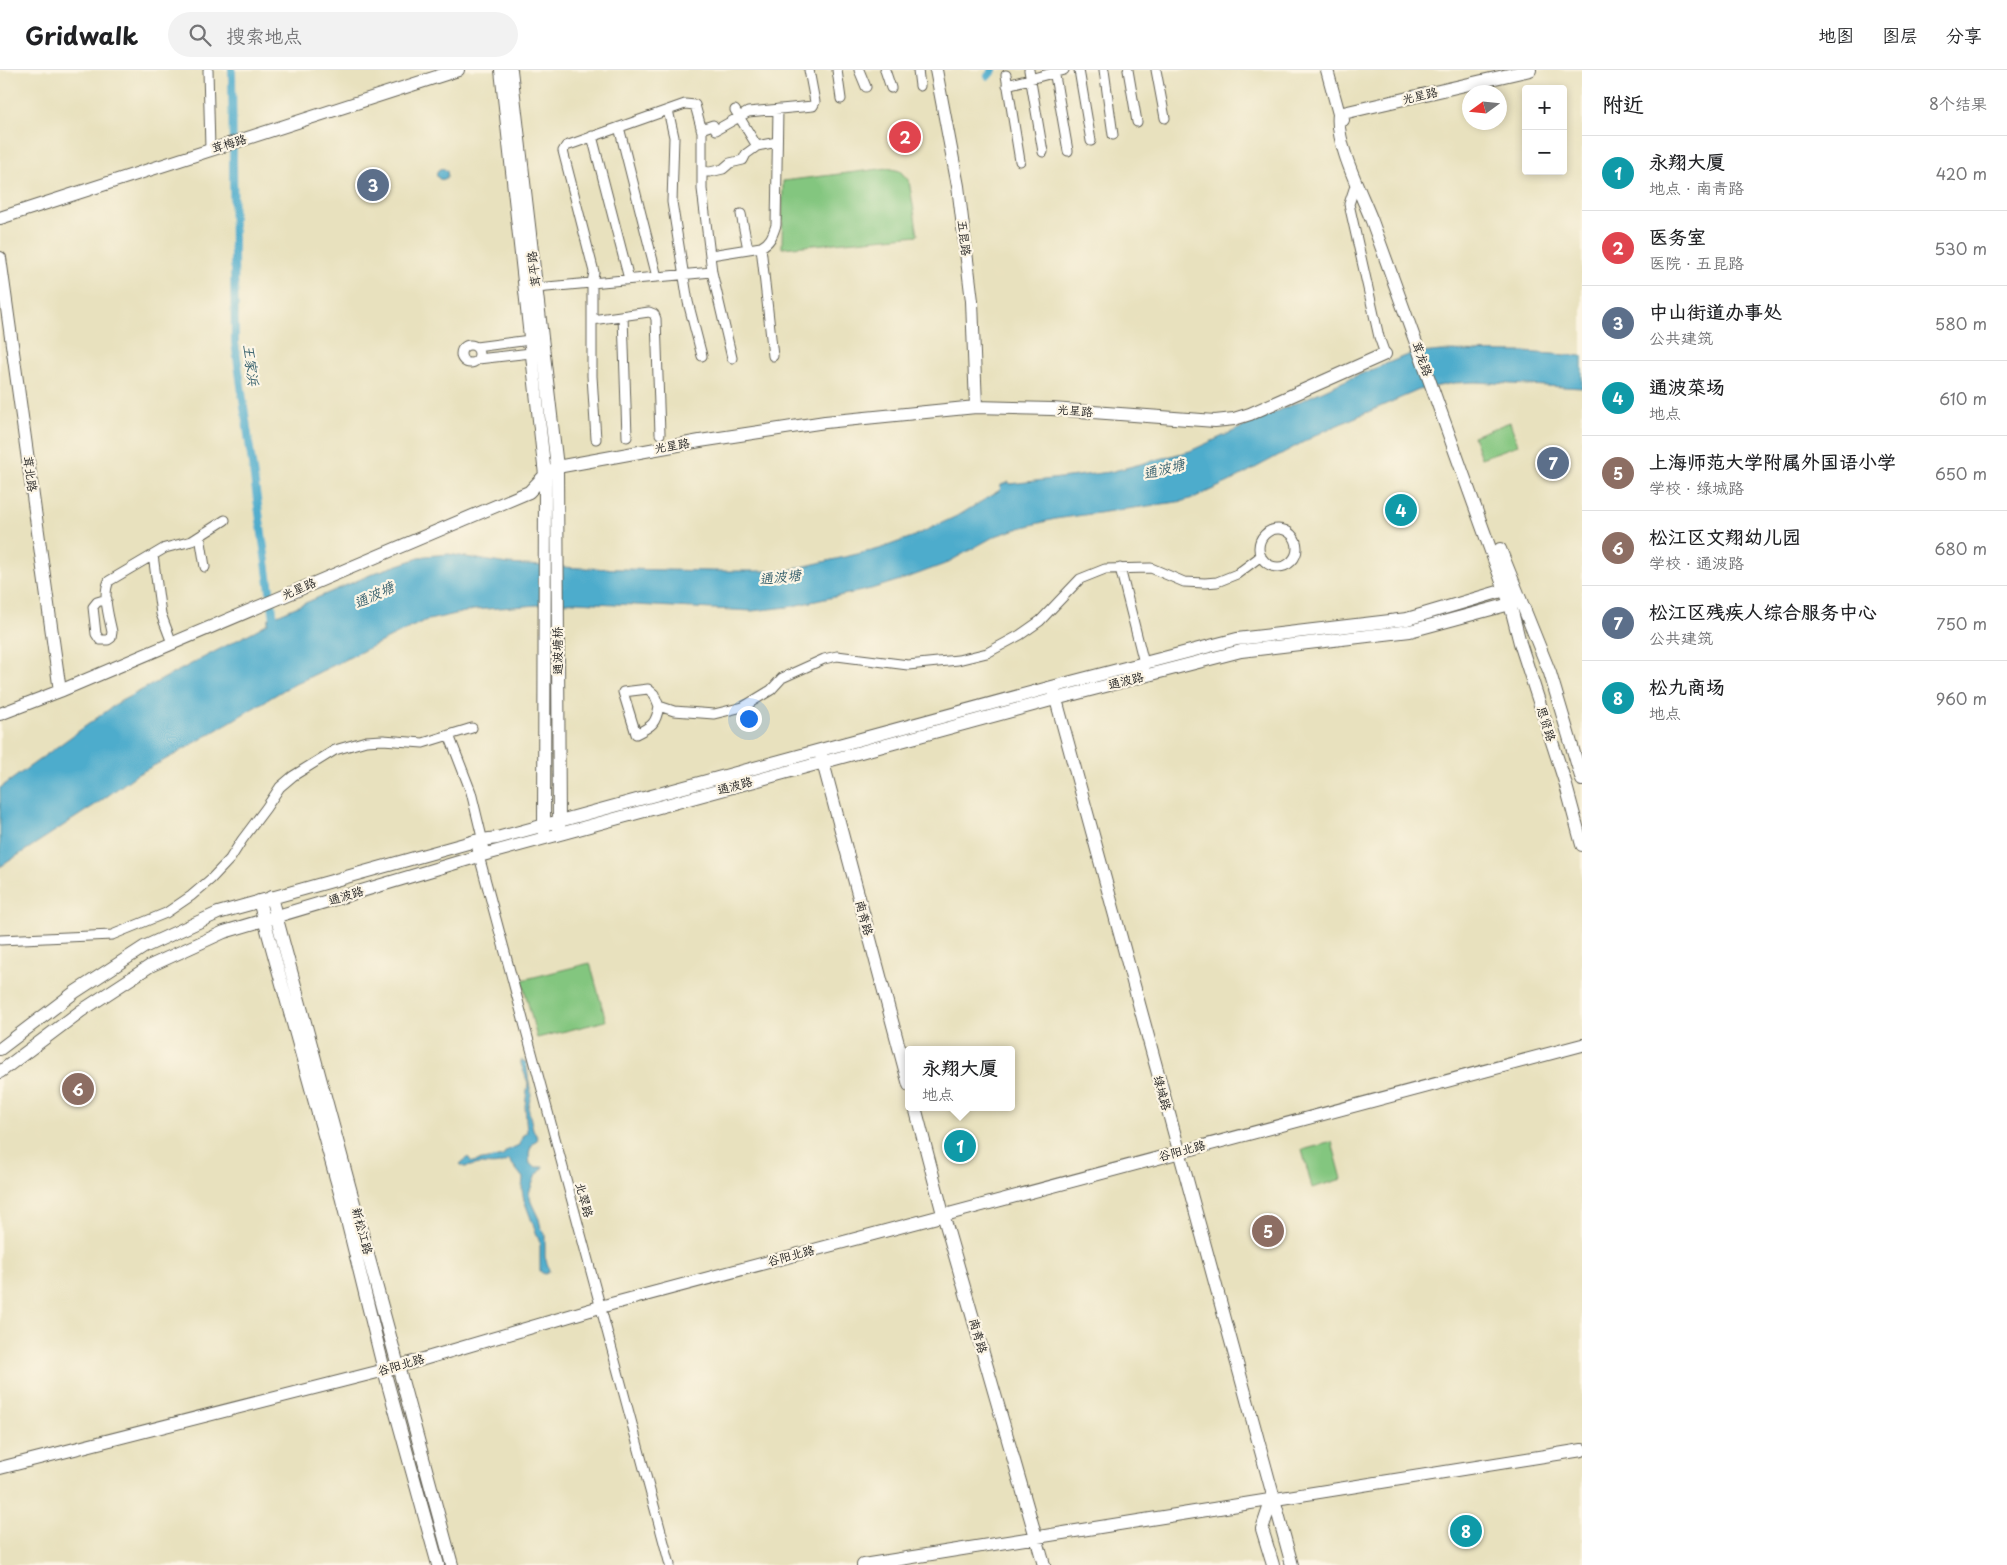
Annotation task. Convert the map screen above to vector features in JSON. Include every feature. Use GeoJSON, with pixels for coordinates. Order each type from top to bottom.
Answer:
{"type":"FeatureCollection","features":[{"type":"Feature","properties":{"kind":"main road","name":"茸梅路"},"geometry":{"type":"LineString","coordinates":[[0,218],[458,70]]}},
{"type":"Feature","properties":{"kind":"main road"},"geometry":{"type":"LineString","coordinates":[[501,70],[545,475],[544,832]]}},
{"type":"Feature","properties":{"kind":"main road","name":"茸平路"},"geometry":{"type":"LineString","coordinates":[[511,70],[557,467]]}},
{"type":"Feature","properties":{"kind":"main road","name":"五昆路"},"geometry":{"type":"LineString","coordinates":[[936,70],[958,186],[971,293],[976,407]]}},
{"type":"Feature","properties":{"kind":"main road","name":"茸龙路"},"geometry":{"type":"LineString","coordinates":[[1327,70],[1339,114],[1345,124],[1376,220],[1500,562],[1505,590],[1515,602]]}},
{"type":"Feature","properties":{"kind":"main road","name":"光星路"},"geometry":{"type":"LineString","coordinates":[[1339,114],[1530,70]]}},
{"type":"Feature","properties":{"kind":"main road","name":"茸龙路"},"geometry":{"type":"LineString","coordinates":[[1339,114],[1338,125],[1348,162],[1376,220]]}},
{"type":"Feature","properties":{"kind":"main road","name":"茸北路"},"geometry":{"type":"LineString","coordinates":[[0,258],[60,691]]}},
{"type":"Feature","properties":{"kind":"main road","name":"光星路"},"geometry":{"type":"LineString","coordinates":[[0,714],[60,691],[529,492],[545,475],[557,467],[700,441],[825,422],[976,407],[1052,409],[1215,420],[1234,419],[1250,414],[1385,354]]}},
{"type":"Feature","properties":{"kind":"main road","name":"通波塘桥"},"geometry":{"type":"LineString","coordinates":[[557,467],[559,828]]}},
{"type":"Feature","properties":{"kind":"main road","name":"思贤路"},"geometry":{"type":"LineString","coordinates":[[1500,562],[1515,602],[1550,673],[1582,780]]}},
{"type":"Feature","properties":{"kind":"main road","name":"通波路"},"geometry":{"type":"LineString","coordinates":[[0,1072],[81,1011],[150,966],[224,932],[483,855],[544,832],[1146,669],[1238,639],[1407,619],[1505,590]]}},
{"type":"Feature","properties":{"kind":"main road","name":"思贤路"},"geometry":{"type":"LineString","coordinates":[[1515,602],[1520,643],[1565,782],[1582,845]]}},
{"type":"Feature","properties":{"kind":"main road","name":"通波路"},"geometry":{"type":"LineString","coordinates":[[1146,669],[1241,651],[1410,631],[1515,602]]}},
{"type":"Feature","properties":{"kind":"main road","name":"绿城路"},"geometry":{"type":"LineString","coordinates":[[1054,693],[1272,1499],[1292,1565]]}},
{"type":"Feature","properties":{"kind":"main road","name":"南青路"},"geometry":{"type":"LineString","coordinates":[[821,756],[905,1070]]}},
{"type":"Feature","properties":{"kind":"main road","name":"通波路"},"geometry":{"type":"LineString","coordinates":[[0,1049],[75,992],[144,947],[218,913],[479,841],[544,832]]}},
{"type":"Feature","properties":{"kind":"main road","name":"新松江路"},"geometry":{"type":"LineString","coordinates":[[265,899],[384,1370],[438,1565]]}},
{"type":"Feature","properties":{"kind":"main road","name":"新松江路"},"geometry":{"type":"LineString","coordinates":[[270,918],[398,1366],[452,1565]]}},
{"type":"Feature","properties":{"kind":"main road","name":"谷阳北路"},"geometry":{"type":"LineString","coordinates":[[0,1468],[384,1370],[600,1307],[1582,1045]]}},
{"type":"Feature","properties":{"kind":"main road","name":"南青路"},"geometry":{"type":"LineString","coordinates":[[916,1111],[943,1214],[1044,1565]]}},
{"type":"Feature","properties":{"kind":"main road"},"geometry":{"type":"LineString","coordinates":[[863,1565],[1582,1450]]}},
{"type":"Feature","properties":{"kind":"main road"},"geometry":{"type":"LineString","coordinates":[[1272,1499],[1262,1529],[1273,1565]]}},
{"type":"Feature","properties":{"kind":"street"},"geometry":{"type":"LineString","coordinates":[[208,70],[215,148]]}},
{"type":"Feature","properties":{"kind":"street"},"geometry":{"type":"LineString","coordinates":[[701,129],[713,124],[716,130],[737,113],[809,107],[814,104],[809,70]]}},
{"type":"Feature","properties":{"kind":"street"},"geometry":{"type":"LineString","coordinates":[[837,70],[841,99]]}},
{"type":"Feature","properties":{"kind":"street"},"geometry":{"type":"LineString","coordinates":[[859,70],[866,87]]}},
{"type":"Feature","properties":{"kind":"street"},"geometry":{"type":"LineString","coordinates":[[885,70],[891,88]]}},
{"type":"Feature","properties":{"kind":"street"},"geometry":{"type":"LineString","coordinates":[[918,70],[920,86]]}},
{"type":"Feature","properties":{"kind":"street"},"geometry":{"type":"LineString","coordinates":[[1020,161],[1006,80],[1064,70]]}},
{"type":"Feature","properties":{"kind":"street"},"geometry":{"type":"LineString","coordinates":[[1079,70],[1091,141]]}},
{"type":"Feature","properties":{"kind":"street"},"geometry":{"type":"LineString","coordinates":[[1104,70],[1113,135]]}},
{"type":"Feature","properties":{"kind":"street"},"geometry":{"type":"LineString","coordinates":[[1128,70],[1137,122]]}},
{"type":"Feature","properties":{"kind":"street"},"geometry":{"type":"LineString","coordinates":[[1156,70],[1165,118]]}},
{"type":"Feature","properties":{"kind":"street"},"geometry":{"type":"LineString","coordinates":[[1054,71],[1068,151]]}},
{"type":"Feature","properties":{"kind":"street"},"geometry":{"type":"LineString","coordinates":[[1029,75],[1043,152]]}},
{"type":"Feature","properties":{"kind":"street"},"geometry":{"type":"LineString","coordinates":[[596,440],[592,376],[592,283],[594,272],[563,148],[685,104],[695,105],[701,129],[702,198],[712,272],[732,358]]}},
{"type":"Feature","properties":{"kind":"street"},"geometry":{"type":"LineString","coordinates":[[710,255],[761,246],[771,240],[776,225],[778,109]]}},
{"type":"Feature","properties":{"kind":"street"},"geometry":{"type":"LineString","coordinates":[[668,110],[674,137],[672,202],[688,302],[702,356]]}},
{"type":"Feature","properties":{"kind":"street"},"geometry":{"type":"LineString","coordinates":[[737,113],[757,146]]}},
{"type":"Feature","properties":{"kind":"street"},"geometry":{"type":"LineString","coordinates":[[619,127],[657,277]]}},
{"type":"Feature","properties":{"kind":"street"},"geometry":{"type":"LineString","coordinates":[[592,136],[629,280]]}},
{"type":"Feature","properties":{"kind":"street"},"geometry":{"type":"LineString","coordinates":[[702,171],[715,172],[738,162],[757,146],[777,142]]}},
{"type":"Feature","properties":{"kind":"street"},"geometry":{"type":"LineString","coordinates":[[1356,182],[1349,204],[1379,337],[1385,354]]}},
{"type":"Feature","properties":{"kind":"street"},"geometry":{"type":"LineString","coordinates":[[741,214],[748,249]]}},
{"type":"Feature","properties":{"kind":"street"},"geometry":{"type":"LineString","coordinates":[[761,246],[773,356]]}},
{"type":"Feature","properties":{"kind":"street"},"geometry":{"type":"LineString","coordinates":[[536,288],[712,272]]}},
{"type":"Feature","properties":{"kind":"street"},"geometry":{"type":"LineString","coordinates":[[592,320],[649,312],[654,314],[656,319],[660,434]]}},
{"type":"Feature","properties":{"kind":"street"},"geometry":{"type":"LineString","coordinates":[[623,316],[627,438]]}},
{"type":"Feature","properties":{"kind":"street"},"geometry":{"type":"LineString","coordinates":[[467,345],[476,347],[531,347],[478,359],[470,363],[464,361],[461,356],[462,350],[467,345]]}},
{"type":"Feature","properties":{"kind":"street"},"geometry":{"type":"LineString","coordinates":[[476,347],[479,354],[478,359]]}},
{"type":"Feature","properties":{"kind":"street"},"geometry":{"type":"LineString","coordinates":[[107,599],[106,586],[109,581],[166,548],[192,541],[225,520]]}},
{"type":"Feature","properties":{"kind":"street"},"geometry":{"type":"LineString","coordinates":[[1276,529],[1293,536],[1296,548],[1288,564],[1270,565],[1261,556],[1259,544],[1265,534],[1276,529]]}},
{"type":"Feature","properties":{"kind":"street"},"geometry":{"type":"LineString","coordinates":[[200,536],[205,567]]}},
{"type":"Feature","properties":{"kind":"street"},"geometry":{"type":"LineString","coordinates":[[153,555],[161,614],[172,643]]}},
{"type":"Feature","properties":{"kind":"street"},"geometry":{"type":"LineString","coordinates":[[660,706],[652,726],[636,734],[624,692],[648,690],[654,694],[660,706],[674,711],[714,714],[743,707],[771,690],[782,678],[824,659],[837,656],[908,665],[958,660],[987,652],[1030,629],[1080,579],[1105,569],[1151,568],[1184,582],[1217,582],[1237,574],[1261,556]]}},
{"type":"Feature","properties":{"kind":"street"},"geometry":{"type":"LineString","coordinates":[[1120,568],[1146,669]]}},
{"type":"Feature","properties":{"kind":"street"},"geometry":{"type":"LineString","coordinates":[[0,940],[112,935],[166,913],[191,896],[230,859],[280,787],[292,776],[335,750],[383,740],[423,743],[472,728]]}},
{"type":"Feature","properties":{"kind":"street","name":"北翠路"},"geometry":{"type":"LineString","coordinates":[[449,735],[471,792],[479,841],[600,1307],[670,1565]]}},
{"type":"Feature","properties":{"kind":"green space"},"geometry":{"type":"Polygon","coordinates":[[[888,168],[900,171],[909,181],[918,235],[782,248],[783,181],[888,168]]]}},
{"type":"Feature","properties":{"kind":"green space"},"geometry":{"type":"Polygon","coordinates":[[[1510,422],[1518,445],[1481,458],[1473,436],[1510,422]]]}},
{"type":"Feature","properties":{"kind":"green space"},"geometry":{"type":"Polygon","coordinates":[[[590,963],[606,1021],[537,1038],[522,980],[590,963]]]}},
{"type":"Feature","properties":{"kind":"green space"},"geometry":{"type":"Polygon","coordinates":[[[1332,1142],[1342,1179],[1312,1188],[1302,1150],[1332,1142]]]}},
{"type":"Feature","properties":{"kind":"water"},"geometry":{"type":"Polygon","coordinates":[[[442,168],[448,174],[442,180],[436,174],[442,168]]]}},
{"type":"Feature","properties":{"kind":"water","name":"通波塘"},"geometry":{"type":"Polygon","coordinates":[[[1441,351],[1523,352],[1582,356],[1582,388],[1475,382],[1454,383],[1419,390],[1326,430],[1229,482],[1184,501],[1055,519],[1020,528],[995,536],[945,564],[907,578],[871,589],[788,607],[752,611],[576,602],[474,610],[424,621],[287,688],[176,754],[136,775],[98,803],[0,867],[0,788],[119,702],[256,630],[268,623],[268,619],[377,572],[425,556],[449,554],[507,564],[580,568],[784,571],[879,549],[912,537],[961,514],[1000,490],[1001,485],[1009,482],[1010,484],[1110,472],[1190,451],[1351,378],[1403,357],[1411,354],[1441,351]]]}},
{"type":"Feature","properties":{"kind":"water"},"geometry":{"type":"Polygon","coordinates":[[[521,1060],[526,1062],[531,1095],[528,1107],[533,1129],[538,1139],[530,1150],[530,1164],[535,1167],[544,1167],[535,1177],[529,1193],[541,1228],[545,1234],[545,1257],[549,1272],[545,1274],[540,1272],[540,1243],[524,1200],[522,1190],[523,1178],[509,1160],[495,1165],[479,1164],[464,1167],[460,1164],[468,1157],[472,1162],[503,1156],[506,1151],[519,1145],[523,1135],[527,1133],[525,1106],[528,1083],[521,1060]]]}},
{"type":"Feature","properties":{"kind":"waterway","name":"王家浜"},"geometry":{"type":"LineString","coordinates":[[232,70],[235,343],[275,626]]}},
{"type":"Feature","properties":{"kind":"waterway"},"geometry":{"type":"LineString","coordinates":[[988,76],[993,70]]}},
{"type":"Feature","properties":{"kind":"place","name":"医务室"},"geometry":{"type":"Point","coordinates":[905,137]}},
{"type":"Feature","properties":{"kind":"place","name":"中山街道办事处"},"geometry":{"type":"Point","coordinates":[373,185]}},
{"type":"Feature","properties":{"kind":"place","name":"松江区残疾人综合服务中心"},"geometry":{"type":"Point","coordinates":[1553,463]}},
{"type":"Feature","properties":{"kind":"place","name":"通波菜场"},"geometry":{"type":"Point","coordinates":[1401,510]}},
{"type":"Feature","properties":{"kind":"place","name":"松江区文翔幼儿园"},"geometry":{"type":"Point","coordinates":[78,1089]}},
{"type":"Feature","properties":{"kind":"place","name":"永翔大厦"},"geometry":{"type":"Point","coordinates":[960,1146]}},
{"type":"Feature","properties":{"kind":"place","name":"上海师范大学附属外国语小学"},"geometry":{"type":"Point","coordinates":[1268,1231]}},
{"type":"Feature","properties":{"kind":"place","name":"松九商场"},"geometry":{"type":"Point","coordinates":[1466,1531]}}]}
